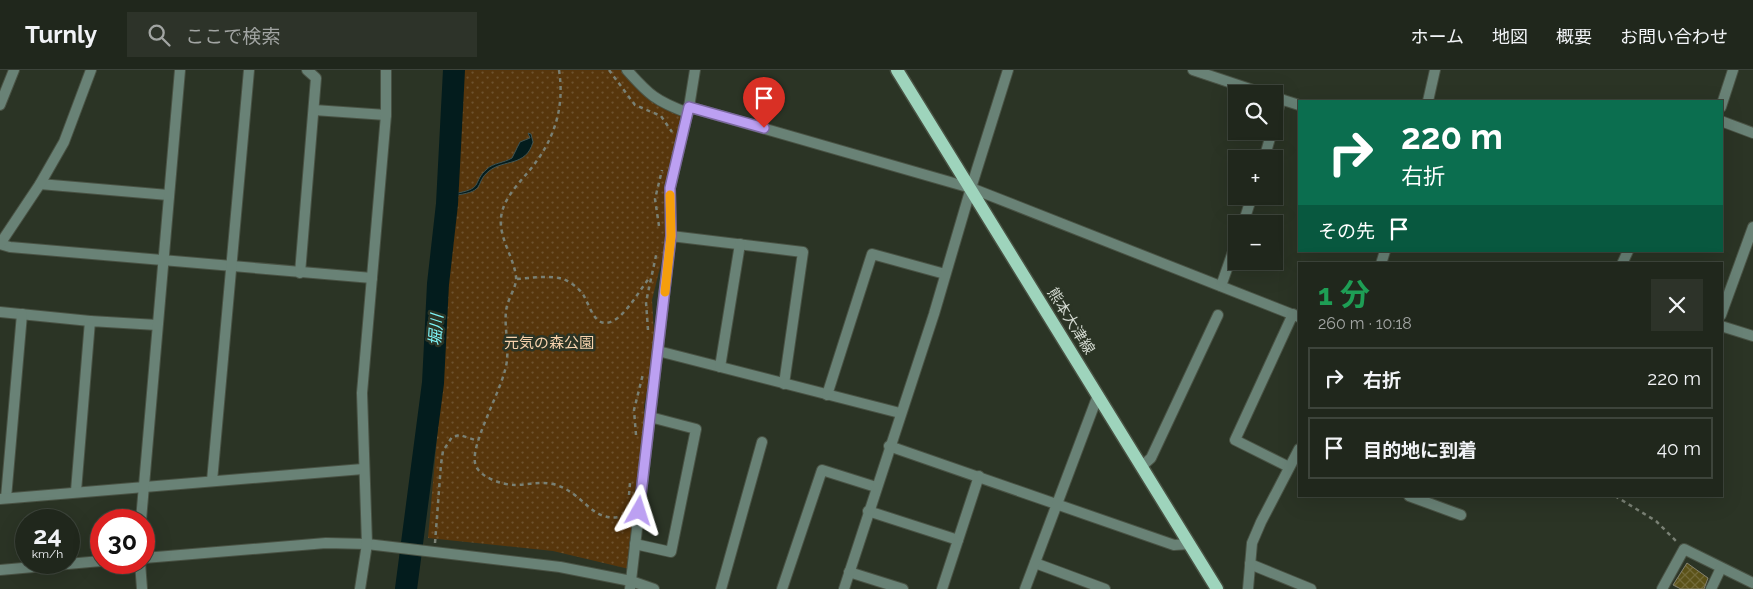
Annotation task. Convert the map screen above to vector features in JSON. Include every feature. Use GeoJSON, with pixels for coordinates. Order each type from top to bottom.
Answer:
{"type":"FeatureCollection","features":[{"type":"Feature","properties":{"kind":"main road","name":"熊本大津線"},"geometry":{"type":"LineString","coordinates":[[897,70],[1217,589]]}},
{"type":"Feature","properties":{"kind":"street"},"geometry":{"type":"LineString","coordinates":[[0,105],[14,70]]}},
{"type":"Feature","properties":{"kind":"street"},"geometry":{"type":"LineString","coordinates":[[91,70],[64,142],[40,184],[0,244],[10,247],[231,268],[372,278]]}},
{"type":"Feature","properties":{"kind":"street"},"geometry":{"type":"LineString","coordinates":[[142,509],[180,70]]}},
{"type":"Feature","properties":{"kind":"street"},"geometry":{"type":"LineString","coordinates":[[212,481],[249,70]]}},
{"type":"Feature","properties":{"kind":"street"},"geometry":{"type":"LineString","coordinates":[[300,273],[316,78],[307,70]]}},
{"type":"Feature","properties":{"kind":"street"},"geometry":{"type":"LineString","coordinates":[[360,589],[366,544],[362,393],[386,115],[386,70]]}},
{"type":"Feature","properties":{"kind":"street"},"geometry":{"type":"LineString","coordinates":[[627,70],[647,93],[660,103],[971,188],[1296,316],[1235,440],[1289,467]]}},
{"type":"Feature","properties":{"kind":"street"},"geometry":{"type":"LineString","coordinates":[[630,585],[671,236],[670,188],[689,110],[695,70]]}},
{"type":"Feature","properties":{"kind":"street"},"geometry":{"type":"LineString","coordinates":[[844,589],[1008,70]]}},
{"type":"Feature","properties":{"kind":"street"},"geometry":{"type":"LineString","coordinates":[[1193,70],[1238,85]]}},
{"type":"Feature","properties":{"kind":"street"},"geometry":{"type":"LineString","coordinates":[[1428,100],[1436,70]]}},
{"type":"Feature","properties":{"kind":"street"},"geometry":{"type":"LineString","coordinates":[[1723,101],[1733,70]]}},
{"type":"Feature","properties":{"kind":"street"},"geometry":{"type":"LineString","coordinates":[[1283,100],[1298,105]]}},
{"type":"Feature","properties":{"kind":"street"},"geometry":{"type":"LineString","coordinates":[[314,110],[386,115]]}},
{"type":"Feature","properties":{"kind":"street"},"geometry":{"type":"LineString","coordinates":[[1723,122],[1753,133]]}},
{"type":"Feature","properties":{"kind":"street"},"geometry":{"type":"LineString","coordinates":[[40,184],[168,195]]}},
{"type":"Feature","properties":{"kind":"street"},"geometry":{"type":"LineString","coordinates":[[1723,310],[1753,227]]}},
{"type":"Feature","properties":{"kind":"street"},"geometry":{"type":"LineString","coordinates":[[671,236],[802,252],[784,384]]}},
{"type":"Feature","properties":{"kind":"street"},"geometry":{"type":"LineString","coordinates":[[720,367],[740,244]]}},
{"type":"Feature","properties":{"kind":"street"},"geometry":{"type":"LineString","coordinates":[[827,395],[872,254],[945,274]]}},
{"type":"Feature","properties":{"kind":"street"},"geometry":{"type":"LineString","coordinates":[[1222,286],[1228,267]]}},
{"type":"Feature","properties":{"kind":"street"},"geometry":{"type":"LineString","coordinates":[[0,312],[157,325]]}},
{"type":"Feature","properties":{"kind":"street"},"geometry":{"type":"LineString","coordinates":[[22,314],[3,498],[363,469]]}},
{"type":"Feature","properties":{"kind":"street"},"geometry":{"type":"LineString","coordinates":[[1142,466],[1151,458],[1218,315]]}},
{"type":"Feature","properties":{"kind":"street"},"geometry":{"type":"LineString","coordinates":[[76,491],[90,320]]}},
{"type":"Feature","properties":{"kind":"street"},"geometry":{"type":"LineString","coordinates":[[1723,327],[1753,336]]}},
{"type":"Feature","properties":{"kind":"street"},"geometry":{"type":"LineString","coordinates":[[658,351],[900,413]]}},
{"type":"Feature","properties":{"kind":"street"},"geometry":{"type":"LineString","coordinates":[[1025,589],[1098,395]]}},
{"type":"Feature","properties":{"kind":"street"},"geometry":{"type":"LineString","coordinates":[[635,544],[671,552],[696,429],[650,417]]}},
{"type":"Feature","properties":{"kind":"street"},"geometry":{"type":"LineString","coordinates":[[721,589],[762,442]]}},
{"type":"Feature","properties":{"kind":"street"},"geometry":{"type":"LineString","coordinates":[[889,446],[1174,545],[1190,544]]}},
{"type":"Feature","properties":{"kind":"street"},"geometry":{"type":"LineString","coordinates":[[1248,589],[1252,543],[1260,522],[1297,454]]}},
{"type":"Feature","properties":{"kind":"street"},"geometry":{"type":"LineString","coordinates":[[782,589],[822,470],[876,487]]}},
{"type":"Feature","properties":{"kind":"street"},"geometry":{"type":"LineString","coordinates":[[942,589],[979,476]]}},
{"type":"Feature","properties":{"kind":"street"},"geometry":{"type":"LineString","coordinates":[[1412,497],[1461,515]]}},
{"type":"Feature","properties":{"kind":"street"},"geometry":{"type":"LineString","coordinates":[[868,511],[958,540]]}},
{"type":"Feature","properties":{"kind":"street"},"geometry":{"type":"LineString","coordinates":[[155,557],[326,543],[366,544],[560,567],[630,585],[654,589]]}},
{"type":"Feature","properties":{"kind":"street"},"geometry":{"type":"LineString","coordinates":[[1662,589],[1684,550],[1753,583]]}},
{"type":"Feature","properties":{"kind":"street"},"geometry":{"type":"LineString","coordinates":[[0,570],[90,563]]}},
{"type":"Feature","properties":{"kind":"street"},"geometry":{"type":"LineString","coordinates":[[1035,563],[1105,589]]}},
{"type":"Feature","properties":{"kind":"street"},"geometry":{"type":"LineString","coordinates":[[1250,564],[1311,589]]}},
{"type":"Feature","properties":{"kind":"street"},"geometry":{"type":"LineString","coordinates":[[1711,589],[1721,568]]}},
{"type":"Feature","properties":{"kind":"street"},"geometry":{"type":"LineString","coordinates":[[849,572],[903,589]]}},
{"type":"Feature","properties":{"kind":"street"},"geometry":{"type":"LineString","coordinates":[[141,574],[142,589]]}},
{"type":"Feature","properties":{"kind":"path"},"geometry":{"type":"LineString","coordinates":[[559,70],[562,91],[555,128],[544,154],[515,187],[501,214],[505,246],[517,279],[507,307],[508,359],[504,377],[478,441],[474,456],[475,466],[482,474],[514,485],[541,482],[554,484],[580,497],[598,515],[607,519],[630,514],[629,523]]}},
{"type":"Feature","properties":{"kind":"path"},"geometry":{"type":"LineString","coordinates":[[610,70],[635,105],[661,116],[673,134]]}},
{"type":"Feature","properties":{"kind":"path"},"geometry":{"type":"LineString","coordinates":[[660,232],[655,199],[662,167]]}},
{"type":"Feature","properties":{"kind":"path"},"geometry":{"type":"LineString","coordinates":[[648,334],[646,302],[658,247]]}},
{"type":"Feature","properties":{"kind":"path"},"geometry":{"type":"LineString","coordinates":[[517,279],[552,277],[564,280],[584,295],[592,316],[599,321],[608,322],[618,317],[629,306],[652,275]]}},
{"type":"Feature","properties":{"kind":"path"},"geometry":{"type":"LineString","coordinates":[[636,436],[634,410],[644,369]]}},
{"type":"Feature","properties":{"kind":"path"},"geometry":{"type":"LineString","coordinates":[[433,551],[443,451],[452,437],[460,435],[478,441]]}},
{"type":"Feature","properties":{"kind":"path"},"geometry":{"type":"LineString","coordinates":[[629,498],[631,477]]}},
{"type":"Feature","properties":{"kind":"path"},"geometry":{"type":"LineString","coordinates":[[1617,497],[1656,522],[1684,550]]}},
{"type":"Feature","properties":{"kind":"green space","name":"元気の森公園"},"geometry":{"type":"Polygon","coordinates":[[[462,70],[624,70],[684,114],[666,189],[666,243],[652,300],[655,351],[644,406],[645,440],[629,569],[553,551],[428,538],[439,415],[443,316],[457,208],[462,70]]]}},
{"type":"Feature","properties":{"kind":"water"},"geometry":{"type":"Polygon","coordinates":[[[528,133],[531,134],[533,142],[530,150],[525,155],[520,159],[495,167],[485,175],[476,189],[457,195],[475,187],[489,167],[512,158],[520,142],[530,138],[528,133]]]}},
{"type":"Feature","properties":{"kind":"building"},"geometry":{"type":"Polygon","coordinates":[[[1687,563],[1708,578],[1704,589],[1681,589],[1673,585],[1687,563]]]}},
{"type":"Feature","properties":{"kind":"waterway","name":"堀川"},"geometry":{"type":"LineString","coordinates":[[406,589],[433,383],[438,284],[447,204],[454,70]]}},
{"type":"Feature","properties":{"kind":"slow traffic"},"geometry":{"type":"LineString","coordinates":[[665,292],[671,236],[670,195]]}},
{"type":"Feature","properties":{"kind":"route"},"geometry":{"type":"LineString","coordinates":[[639,511],[671,236],[670,188],[689,107],[764,128]]}}]}
